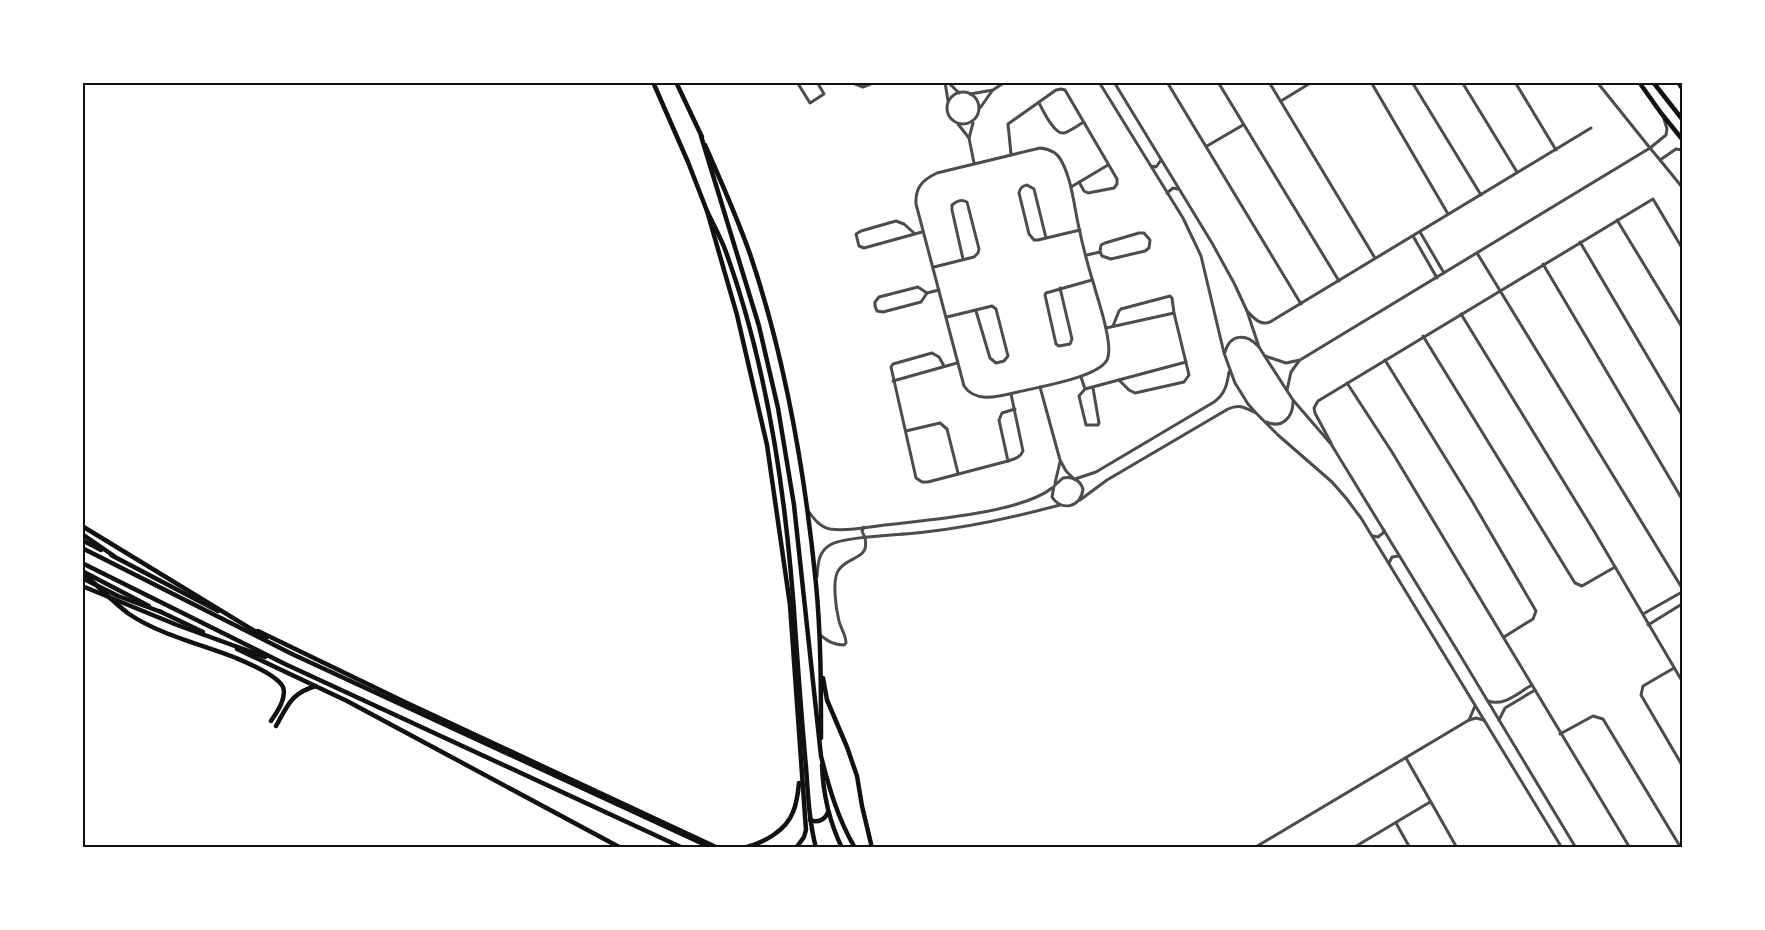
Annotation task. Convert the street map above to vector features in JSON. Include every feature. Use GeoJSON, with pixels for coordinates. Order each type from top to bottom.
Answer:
{"type":"FeatureCollection","features":[{"type":"Feature","properties":{"kind":"main road"},"geometry":{"type":"LineString","coordinates":[[653,82],[707,211],[726,250],[765,393],[775,446],[783,496],[794,604],[806,812],[806,834],[796,848]]}},
{"type":"Feature","properties":{"kind":"main road"},"geometry":{"type":"LineString","coordinates":[[676,82],[751,256],[772,329],[792,416],[800,459],[816,585],[822,774],[828,812],[833,830],[842,848]]}},
{"type":"Feature","properties":{"kind":"main road"},"geometry":{"type":"LineString","coordinates":[[1639,82],[1683,139]]}},
{"type":"Feature","properties":{"kind":"main road"},"geometry":{"type":"LineString","coordinates":[[1653,82],[1683,118]]}},
{"type":"Feature","properties":{"kind":"main road"},"geometry":{"type":"LineString","coordinates":[[1678,82],[1683,87]]}},
{"type":"Feature","properties":{"kind":"main road"},"geometry":{"type":"LineString","coordinates":[[701,136],[759,326],[778,408],[794,505],[821,756],[839,817],[855,848]]}},
{"type":"Feature","properties":{"kind":"main road"},"geometry":{"type":"LineString","coordinates":[[707,211],[747,354],[772,474],[790,605],[801,774],[806,812],[816,848]]}},
{"type":"Feature","properties":{"kind":"main road"},"geometry":{"type":"LineString","coordinates":[[82,526],[292,654]]}},
{"type":"Feature","properties":{"kind":"main road"},"geometry":{"type":"LineString","coordinates":[[82,534],[114,556]]}},
{"type":"Feature","properties":{"kind":"main road"},"geometry":{"type":"LineString","coordinates":[[82,540],[236,620],[407,703],[718,848]]}},
{"type":"Feature","properties":{"kind":"main road"},"geometry":{"type":"LineString","coordinates":[[82,548],[292,654],[712,848]]}},
{"type":"Feature","properties":{"kind":"main road"},"geometry":{"type":"LineString","coordinates":[[82,562],[285,664],[683,848]]}},
{"type":"Feature","properties":{"kind":"main road"},"geometry":{"type":"LineString","coordinates":[[82,571],[161,612],[378,717],[621,848]]}},
{"type":"Feature","properties":{"kind":"main road"},"geometry":{"type":"LineString","coordinates":[[82,571],[131,615],[164,631],[238,659],[262,670],[278,681],[284,695],[271,721]]}},
{"type":"Feature","properties":{"kind":"main road"},"geometry":{"type":"LineString","coordinates":[[82,578],[118,596],[161,612]]}},
{"type":"Feature","properties":{"kind":"main road"},"geometry":{"type":"LineString","coordinates":[[82,586],[177,625],[285,664]]}},
{"type":"Feature","properties":{"kind":"main road"},"geometry":{"type":"LineString","coordinates":[[820,666],[827,700],[857,776],[872,848]]}},
{"type":"Feature","properties":{"kind":"main road"},"geometry":{"type":"LineString","coordinates":[[276,726],[296,694],[316,686]]}},
{"type":"Feature","properties":{"kind":"main road"},"geometry":{"type":"LineString","coordinates":[[744,848],[770,837],[787,822],[796,802],[801,774]]}},
{"type":"Feature","properties":{"kind":"main road"},"geometry":{"type":"LineString","coordinates":[[806,812],[810,820],[819,821],[828,812]]}},
{"type":"Feature","properties":{"kind":"street"},"geometry":{"type":"LineString","coordinates":[[797,82],[810,103],[824,94],[817,82]]}},
{"type":"Feature","properties":{"kind":"street"},"geometry":{"type":"LineString","coordinates":[[850,82],[863,87],[875,82]]}},
{"type":"Feature","properties":{"kind":"street"},"geometry":{"type":"LineString","coordinates":[[946,82],[959,93]]}},
{"type":"Feature","properties":{"kind":"street"},"geometry":{"type":"LineString","coordinates":[[946,82],[947,111],[969,138],[974,163]]}},
{"type":"Feature","properties":{"kind":"street"},"geometry":{"type":"LineString","coordinates":[[979,108],[993,90],[1005,82]]}},
{"type":"Feature","properties":{"kind":"street"},"geometry":{"type":"LineString","coordinates":[[1099,82],[1183,218],[1201,256],[1224,354],[1241,394],[1278,435],[1332,482],[1346,498],[1389,564],[1562,848]]}},
{"type":"Feature","properties":{"kind":"street"},"geometry":{"type":"LineString","coordinates":[[1114,82],[1212,243],[1247,311],[1259,347]]}},
{"type":"Feature","properties":{"kind":"street"},"geometry":{"type":"LineString","coordinates":[[1167,82],[1301,304]]}},
{"type":"Feature","properties":{"kind":"street"},"geometry":{"type":"LineString","coordinates":[[1218,82],[1339,281]]}},
{"type":"Feature","properties":{"kind":"street"},"geometry":{"type":"LineString","coordinates":[[1269,82],[1376,259]]}},
{"type":"Feature","properties":{"kind":"street"},"geometry":{"type":"LineString","coordinates":[[1281,101],[1312,82]]}},
{"type":"Feature","properties":{"kind":"street"},"geometry":{"type":"LineString","coordinates":[[1371,82],[1448,214]]}},
{"type":"Feature","properties":{"kind":"street"},"geometry":{"type":"LineString","coordinates":[[1412,82],[1481,195]]}},
{"type":"Feature","properties":{"kind":"street"},"geometry":{"type":"LineString","coordinates":[[1462,82],[1517,172]]}},
{"type":"Feature","properties":{"kind":"street"},"geometry":{"type":"LineString","coordinates":[[1515,82],[1556,150]]}},
{"type":"Feature","properties":{"kind":"street"},"geometry":{"type":"LineString","coordinates":[[1598,82],[1683,187]]}},
{"type":"Feature","properties":{"kind":"street"},"geometry":{"type":"LineString","coordinates":[[948,102],[955,94],[993,90]]}},
{"type":"Feature","properties":{"kind":"street"},"geometry":{"type":"LineString","coordinates":[[1011,154],[1008,124],[1056,90],[1065,90],[1082,123],[1117,179],[1114,188],[1088,193],[1084,191],[1079,182]]}},
{"type":"Feature","properties":{"kind":"street"},"geometry":{"type":"LineString","coordinates":[[969,138],[979,108],[977,100],[970,94]]}},
{"type":"Feature","properties":{"kind":"street"},"geometry":{"type":"LineString","coordinates":[[1039,103],[1059,132],[1063,133],[1082,123]]}},
{"type":"Feature","properties":{"kind":"street"},"geometry":{"type":"LineString","coordinates":[[1264,355],[1286,363],[1300,360],[1437,278],[1650,148],[1667,132],[1661,113]]}},
{"type":"Feature","properties":{"kind":"street"},"geometry":{"type":"LineString","coordinates":[[957,123],[966,125],[974,121]]}},
{"type":"Feature","properties":{"kind":"street"},"geometry":{"type":"LineString","coordinates":[[1207,146],[1243,125]]}},
{"type":"Feature","properties":{"kind":"street"},"geometry":{"type":"LineString","coordinates":[[1247,311],[1255,319],[1266,324],[1591,128]]}},
{"type":"Feature","properties":{"kind":"street"},"geometry":{"type":"LineString","coordinates":[[1040,148],[1058,155],[1063,162],[1106,328],[1108,359],[1098,370],[1081,377],[985,398],[974,396],[964,386],[923,231],[916,195],[922,181],[937,173],[1011,154],[1040,148]]}},
{"type":"Feature","properties":{"kind":"street"},"geometry":{"type":"LineString","coordinates":[[1660,160],[1677,149],[1683,150]]}},
{"type":"Feature","properties":{"kind":"street"},"geometry":{"type":"LineString","coordinates":[[1150,165],[1156,167],[1161,160]]}},
{"type":"Feature","properties":{"kind":"street"},"geometry":{"type":"LineString","coordinates":[[1070,187],[1108,165]]}},
{"type":"Feature","properties":{"kind":"street"},"geometry":{"type":"LineString","coordinates":[[1046,238],[1034,189],[1027,184],[1019,189],[1019,193],[1029,234],[1034,240],[1046,238],[1080,230]]}},
{"type":"Feature","properties":{"kind":"street"},"geometry":{"type":"LineString","coordinates":[[1167,193],[1173,188],[1179,190]]}},
{"type":"Feature","properties":{"kind":"street"},"geometry":{"type":"LineString","coordinates":[[1576,848],[1331,444],[1314,408],[1318,401],[1423,336],[1653,199],[1683,248]]}},
{"type":"Feature","properties":{"kind":"street"},"geometry":{"type":"LineString","coordinates":[[934,267],[974,256],[978,253],[979,249],[967,202],[963,200],[956,201],[952,205],[963,259]]}},
{"type":"Feature","properties":{"kind":"street"},"geometry":{"type":"LineString","coordinates":[[1617,220],[1683,327]]}},
{"type":"Feature","properties":{"kind":"street"},"geometry":{"type":"LineString","coordinates":[[914,233],[904,224],[896,221],[856,234],[859,246],[864,248],[923,231]]}},
{"type":"Feature","properties":{"kind":"street"},"geometry":{"type":"LineString","coordinates":[[1420,232],[1444,273]]}},
{"type":"Feature","properties":{"kind":"street"},"geometry":{"type":"LineString","coordinates":[[1139,233],[1144,233],[1150,240],[1149,249],[1111,259],[1102,256],[1100,252],[1101,244],[1139,233]]}},
{"type":"Feature","properties":{"kind":"street"},"geometry":{"type":"LineString","coordinates":[[1413,236],[1437,278]]}},
{"type":"Feature","properties":{"kind":"street"},"geometry":{"type":"LineString","coordinates":[[1580,242],[1683,414]]}},
{"type":"Feature","properties":{"kind":"street"},"geometry":{"type":"LineString","coordinates":[[1087,255],[1100,252]]}},
{"type":"Feature","properties":{"kind":"street"},"geometry":{"type":"LineString","coordinates":[[1477,253],[1683,590],[1643,614]]}},
{"type":"Feature","properties":{"kind":"street"},"geometry":{"type":"LineString","coordinates":[[1543,264],[1683,499]]}},
{"type":"Feature","properties":{"kind":"street"},"geometry":{"type":"LineString","coordinates":[[1060,288],[1072,339],[1070,344],[1059,346],[1056,344],[1046,292],[1060,288],[1092,280]]}},
{"type":"Feature","properties":{"kind":"street"},"geometry":{"type":"LineString","coordinates":[[927,293],[918,287],[879,297],[875,306],[882,312],[921,302],[927,293],[939,290]]}},
{"type":"Feature","properties":{"kind":"street"},"geometry":{"type":"LineString","coordinates":[[1113,326],[1121,309],[1170,296],[1189,375],[1184,382],[1135,393],[1119,380]]}},
{"type":"Feature","properties":{"kind":"street"},"geometry":{"type":"LineString","coordinates":[[947,317],[992,306],[996,309],[1008,356],[1004,361],[996,363],[990,358],[976,311]]}},
{"type":"Feature","properties":{"kind":"street"},"geometry":{"type":"LineString","coordinates":[[1106,328],[1174,313]]}},
{"type":"Feature","properties":{"kind":"street"},"geometry":{"type":"LineString","coordinates":[[1461,314],[1683,681]]}},
{"type":"Feature","properties":{"kind":"street"},"geometry":{"type":"LineString","coordinates":[[1224,354],[1227,344],[1234,338],[1243,336],[1252,340],[1259,347],[1293,400],[1331,444]]}},
{"type":"Feature","properties":{"kind":"street"},"geometry":{"type":"LineString","coordinates":[[1423,336],[1575,583],[1582,586],[1615,567]]}},
{"type":"Feature","properties":{"kind":"street"},"geometry":{"type":"LineString","coordinates":[[944,366],[939,357],[932,352],[893,364],[891,367],[916,477],[919,481],[928,482],[1019,458],[1023,451],[1011,394]]}},
{"type":"Feature","properties":{"kind":"street"},"geometry":{"type":"LineString","coordinates":[[1287,391],[1291,372],[1300,360]]}},
{"type":"Feature","properties":{"kind":"street"},"geometry":{"type":"LineString","coordinates":[[1385,360],[1472,501],[1536,611],[1533,619],[1504,637]]}},
{"type":"Feature","properties":{"kind":"street"},"geometry":{"type":"LineString","coordinates":[[1093,388],[1099,423],[1098,425],[1086,425],[1079,396],[1085,389],[1186,362]]}},
{"type":"Feature","properties":{"kind":"street"},"geometry":{"type":"LineString","coordinates":[[893,381],[957,363]]}},
{"type":"Feature","properties":{"kind":"street"},"geometry":{"type":"LineString","coordinates":[[1055,483],[1062,478],[1086,477],[1214,402],[1222,396],[1226,388],[1229,370]]}},
{"type":"Feature","properties":{"kind":"street"},"geometry":{"type":"LineString","coordinates":[[1081,377],[1085,389]]}},
{"type":"Feature","properties":{"kind":"street"},"geometry":{"type":"LineString","coordinates":[[1347,383],[1392,452],[1630,848]]}},
{"type":"Feature","properties":{"kind":"street"},"geometry":{"type":"LineString","coordinates":[[1040,387],[1060,460],[1066,471],[1081,484],[1083,489],[1080,500]]}},
{"type":"Feature","properties":{"kind":"street"},"geometry":{"type":"LineString","coordinates":[[1266,422],[1273,425],[1289,418],[1293,409],[1293,400]]}},
{"type":"Feature","properties":{"kind":"street"},"geometry":{"type":"LineString","coordinates":[[816,585],[819,559],[823,551],[836,542],[988,523],[1060,505],[1071,506],[1107,480],[1228,409],[1242,406],[1256,413]]}},
{"type":"Feature","properties":{"kind":"street"},"geometry":{"type":"LineString","coordinates":[[1008,461],[999,420],[1002,412],[1015,409]]}},
{"type":"Feature","properties":{"kind":"street"},"geometry":{"type":"LineString","coordinates":[[906,431],[940,423],[944,425],[958,473]]}},
{"type":"Feature","properties":{"kind":"street"},"geometry":{"type":"LineString","coordinates":[[806,506],[817,522],[824,527],[841,530],[989,510],[1038,498],[1055,483],[1060,460]]}},
{"type":"Feature","properties":{"kind":"street"},"geometry":{"type":"LineString","coordinates":[[1052,488],[1052,497],[1060,505]]}},
{"type":"Feature","properties":{"kind":"street"},"geometry":{"type":"LineString","coordinates":[[819,633],[829,642],[837,645],[846,643],[846,637],[839,623],[836,580],[839,570],[845,563],[864,552],[867,547],[862,531],[864,527]]}},
{"type":"Feature","properties":{"kind":"street"},"geometry":{"type":"LineString","coordinates":[[1371,535],[1378,537],[1384,530]]}},
{"type":"Feature","properties":{"kind":"street"},"geometry":{"type":"LineString","coordinates":[[1389,564],[1392,557],[1401,556]]}},
{"type":"Feature","properties":{"kind":"street"},"geometry":{"type":"LineString","coordinates":[[1648,625],[1683,604]]}},
{"type":"Feature","properties":{"kind":"street"},"geometry":{"type":"LineString","coordinates":[[1674,668],[1643,686],[1641,695],[1683,765]]}},
{"type":"Feature","properties":{"kind":"street"},"geometry":{"type":"LineString","coordinates":[[1487,701],[1502,702],[1532,685]]}},
{"type":"Feature","properties":{"kind":"street"},"geometry":{"type":"LineString","coordinates":[[1499,720],[1505,708],[1535,690]]}},
{"type":"Feature","properties":{"kind":"street"},"geometry":{"type":"LineString","coordinates":[[1469,720],[1475,706]]}},
{"type":"Feature","properties":{"kind":"street"},"geometry":{"type":"LineString","coordinates":[[1560,734],[1593,716],[1603,719],[1681,848]]}},
{"type":"Feature","properties":{"kind":"street"},"geometry":{"type":"LineString","coordinates":[[1254,848],[1469,720],[1476,718],[1484,720]]}},
{"type":"Feature","properties":{"kind":"street"},"geometry":{"type":"LineString","coordinates":[[1406,757],[1457,848]]}},
{"type":"Feature","properties":{"kind":"street"},"geometry":{"type":"LineString","coordinates":[[1353,848],[1360,846],[1430,802]]}},
{"type":"Feature","properties":{"kind":"street"},"geometry":{"type":"LineString","coordinates":[[1396,823],[1410,848]]}}]}
